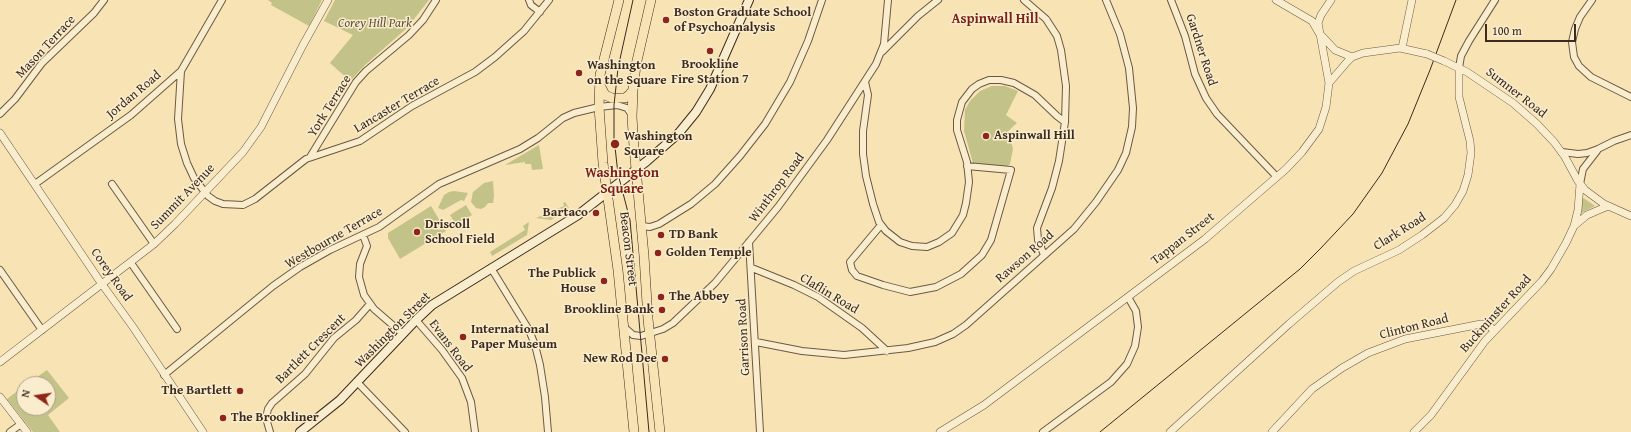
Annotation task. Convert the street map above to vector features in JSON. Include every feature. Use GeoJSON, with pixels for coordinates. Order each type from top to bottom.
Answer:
{"type":"FeatureCollection","features":[{"type":"Feature","properties":{"kind":"main road","name":"Beacon Street"},"geometry":{"type":"LineString","coordinates":[[619,0],[599,84],[599,107],[602,153],[616,248],[634,432]]}},
{"type":"Feature","properties":{"kind":"main road","name":"Beacon Street"},"geometry":{"type":"LineString","coordinates":[[651,0],[636,65],[632,116],[649,334],[660,432]]}},
{"type":"Feature","properties":{"kind":"main road","name":"Washington Street"},"geometry":{"type":"LineString","coordinates":[[300,432],[340,400],[402,334],[439,300],[561,226],[607,193],[678,134],[701,104],[715,78],[749,0]]}},
{"type":"Feature","properties":{"kind":"main road"},"geometry":{"type":"LineString","coordinates":[[599,84],[605,95],[612,98],[625,98],[630,95],[633,90]]}},
{"type":"Feature","properties":{"kind":"street","name":"Mason Terrace"},"geometry":{"type":"LineString","coordinates":[[0,114],[42,63],[94,13],[104,0]]}},
{"type":"Feature","properties":{"kind":"street","name":"Jordan Road"},"geometry":{"type":"LineString","coordinates":[[35,184],[131,115],[181,71],[222,0]]}},
{"type":"Feature","properties":{"kind":"street","name":"Summit Avenue"},"geometry":{"type":"LineString","coordinates":[[0,362],[154,244],[175,224],[255,137],[328,0]]}},
{"type":"Feature","properties":{"kind":"street","name":"York Terrace"},"geometry":{"type":"LineString","coordinates":[[310,157],[356,82],[366,71],[409,35],[423,20],[436,0]]}},
{"type":"Feature","properties":{"kind":"street"},"geometry":{"type":"LineString","coordinates":[[529,0],[531,5],[540,12]]}},
{"type":"Feature","properties":{"kind":"street","name":"Lancaster Terrace"},"geometry":{"type":"LineString","coordinates":[[181,71],[178,119],[181,144],[187,163],[194,178],[205,192],[215,201],[223,204],[243,205],[255,199],[310,157],[360,141],[412,106],[475,72],[513,42],[549,0]]}},
{"type":"Feature","properties":{"kind":"street"},"geometry":{"type":"LineString","coordinates":[[641,226],[654,226],[691,204],[715,184],[740,156],[765,124],[790,82],[808,41],[822,0]]}},
{"type":"Feature","properties":{"kind":"street","name":"Winthrop Road"},"geometry":{"type":"LineString","coordinates":[[624,327],[635,336],[641,336],[668,326],[715,283],[749,242],[804,173],[865,82],[881,53],[885,34],[888,0]]}},
{"type":"Feature","properties":{"kind":"street"},"geometry":{"type":"LineString","coordinates":[[881,53],[918,16],[938,0]]}},
{"type":"Feature","properties":{"kind":"street"},"geometry":{"type":"LineString","coordinates":[[1024,0],[1048,21],[1060,44],[1066,86],[1065,122],[1054,182],[1037,228],[1038,240],[1044,255]]}},
{"type":"Feature","properties":{"kind":"street","name":"Rawson Road"},"geometry":{"type":"LineString","coordinates":[[756,342],[797,350],[833,354],[858,354],[887,351],[928,344],[956,332],[1074,229],[1096,202],[1118,170],[1128,147],[1133,122],[1130,80],[1122,42],[1106,0]]}},
{"type":"Feature","properties":{"kind":"street","name":"Gardner Road"},"geometry":{"type":"LineString","coordinates":[[1172,0],[1185,36],[1195,74],[1206,98],[1217,114],[1276,176]]}},
{"type":"Feature","properties":{"kind":"street"},"geometry":{"type":"LineString","coordinates":[[1276,0],[1312,21],[1319,33],[1335,50],[1352,57],[1341,66],[1329,83]]}},
{"type":"Feature","properties":{"kind":"street","name":"Tappan Street"},"geometry":{"type":"LineString","coordinates":[[940,432],[984,405],[1205,239],[1302,152],[1319,129],[1326,107],[1329,83],[1319,33],[1319,20],[1331,0]]}},
{"type":"Feature","properties":{"kind":"street"},"geometry":{"type":"LineString","coordinates":[[1402,48],[1412,0]]}},
{"type":"Feature","properties":{"kind":"street","name":"Clark Road"},"geometry":{"type":"LineString","coordinates":[[1170,432],[1289,324],[1338,282],[1354,271],[1399,250],[1439,222],[1455,205],[1463,191],[1468,175],[1471,153],[1470,141],[1460,96],[1459,68],[1461,56],[1495,0]]}},
{"type":"Feature","properties":{"kind":"street"},"geometry":{"type":"LineString","coordinates":[[1592,0],[1582,14],[1575,29],[1572,42],[1574,57],[1579,66],[1591,78],[1631,97]]}},
{"type":"Feature","properties":{"kind":"street","name":"Sumner Road"},"geometry":{"type":"LineString","coordinates":[[1352,57],[1368,52],[1391,48],[1402,48],[1427,54],[1444,61],[1482,81],[1513,103],[1542,129],[1562,152],[1580,184],[1600,202],[1631,216]]}},
{"type":"Feature","properties":{"kind":"street"},"geometry":{"type":"LineString","coordinates":[[865,82],[868,95],[862,135],[864,168],[872,204],[881,225],[895,239],[908,246],[926,247],[943,240],[954,230],[964,212],[968,190],[967,166],[957,130],[957,117],[962,102],[974,87],[981,83],[997,80],[1017,84],[1036,95],[1065,122]]}},
{"type":"Feature","properties":{"kind":"street","name":"Westbourne Terrace"},"geometry":{"type":"LineString","coordinates":[[164,374],[278,282],[300,267],[330,250],[381,225],[422,194],[439,184],[520,149],[571,114],[599,107],[621,106],[627,108],[632,116]]}},
{"type":"Feature","properties":{"kind":"street","name":"Corey Road"},"geometry":{"type":"LineString","coordinates":[[0,133],[203,432]]}},
{"type":"Feature","properties":{"kind":"street","name":"Buckminster Road"},"geometry":{"type":"LineString","coordinates":[[1562,152],[1581,154],[1598,149],[1631,135]]}},
{"type":"Feature","properties":{"kind":"street","name":"Buckminster Road"},"geometry":{"type":"LineString","coordinates":[[1414,432],[1432,415],[1466,366],[1494,330],[1546,276],[1562,251],[1574,226],[1578,210],[1580,184],[1583,170],[1598,149]]}},
{"type":"Feature","properties":{"kind":"street"},"geometry":{"type":"LineString","coordinates":[[881,225],[850,262],[852,270],[860,277],[907,292],[936,287],[961,274],[982,255],[991,240],[1011,170],[967,166]]}},
{"type":"Feature","properties":{"kind":"street"},"geometry":{"type":"LineString","coordinates":[[112,184],[154,244]]}},
{"type":"Feature","properties":{"kind":"street","name":"Buckminster Road"},"geometry":{"type":"LineString","coordinates":[[1574,226],[1587,215],[1608,206]]}},
{"type":"Feature","properties":{"kind":"street"},"geometry":{"type":"LineString","coordinates":[[363,235],[366,246],[360,264],[360,277],[364,295],[370,304],[402,334]]}},
{"type":"Feature","properties":{"kind":"street","name":"Garrison Road"},"geometry":{"type":"LineString","coordinates":[[749,242],[752,268],[760,432]]}},
{"type":"Feature","properties":{"kind":"street"},"geometry":{"type":"LineString","coordinates":[[131,263],[177,329]]}},
{"type":"Feature","properties":{"kind":"street"},"geometry":{"type":"LineString","coordinates":[[491,268],[529,330],[535,345],[544,391],[548,432]]}},
{"type":"Feature","properties":{"kind":"street","name":"Claflin Road"},"geometry":{"type":"LineString","coordinates":[[752,268],[821,298],[862,328],[887,351]]}},
{"type":"Feature","properties":{"kind":"street"},"geometry":{"type":"LineString","coordinates":[[0,270],[42,330]]}},
{"type":"Feature","properties":{"kind":"street"},"geometry":{"type":"LineString","coordinates":[[1043,432],[1111,382],[1127,364],[1135,346],[1138,327],[1136,311],[1128,297]]}},
{"type":"Feature","properties":{"kind":"street","name":"Bartlett Crescent"},"geometry":{"type":"LineString","coordinates":[[270,432],[266,420],[270,405],[304,374],[334,338],[356,320],[370,304]]}},
{"type":"Feature","properties":{"kind":"street","name":"Evans Road"},"geometry":{"type":"LineString","coordinates":[[416,320],[442,350],[462,378],[471,402],[475,432]]}},
{"type":"Feature","properties":{"kind":"street","name":"Clinton Road"},"geometry":{"type":"LineString","coordinates":[[1272,432],[1312,389],[1342,368],[1368,353],[1405,339],[1482,324],[1486,324],[1494,330]]}},
{"type":"Feature","properties":{"kind":"street"},"geometry":{"type":"LineString","coordinates":[[358,382],[405,432]]}},
{"type":"Feature","properties":{"kind":"street"},"geometry":{"type":"LineString","coordinates":[[0,397],[27,432]]}},
{"type":"Feature","properties":{"kind":"street"},"geometry":{"type":"LineString","coordinates":[[10,432],[21,424]]}},
{"type":"Feature","properties":{"kind":"green space","name":"Corey Hill Park"},"geometry":{"type":"Polygon","coordinates":[[[268,0],[322,0],[309,26],[271,5],[272,3],[268,0]]]}},
{"type":"Feature","properties":{"kind":"green space","name":"Corey Hill Park"},"geometry":{"type":"Polygon","coordinates":[[[335,0],[429,0],[407,28],[365,65],[350,81],[330,63],[353,35],[324,21],[335,0]]]}},
{"type":"Feature","properties":{"kind":"green space"},"geometry":{"type":"Polygon","coordinates":[[[992,86],[1005,86],[1018,91],[1006,115],[1017,123],[1005,134],[1011,141],[1013,149],[1010,164],[1006,167],[973,163],[964,131],[965,110],[970,101],[980,91],[992,86]]]}},
{"type":"Feature","properties":{"kind":"green space"},"geometry":{"type":"Polygon","coordinates":[[[539,145],[543,169],[532,170],[531,164],[525,164],[525,162],[505,165],[539,145]]]}},
{"type":"Feature","properties":{"kind":"green space"},"geometry":{"type":"Polygon","coordinates":[[[493,181],[493,203],[488,203],[481,209],[476,208],[471,202],[473,192],[484,183],[493,181]]]}},
{"type":"Feature","properties":{"kind":"green space"},"geometry":{"type":"Polygon","coordinates":[[[454,191],[468,193],[464,201],[461,200],[443,210],[438,208],[444,195],[454,191]]]}},
{"type":"Feature","properties":{"kind":"green space"},"geometry":{"type":"Polygon","coordinates":[[[1582,197],[1595,206],[1581,213],[1581,212],[1582,197]]]}},
{"type":"Feature","properties":{"kind":"green space"},"geometry":{"type":"Polygon","coordinates":[[[565,202],[569,208],[551,220],[536,218],[564,206],[563,203],[565,202]]]}},
{"type":"Feature","properties":{"kind":"green space"},"geometry":{"type":"Polygon","coordinates":[[[466,205],[472,215],[456,225],[450,215],[466,205]]]}},
{"type":"Feature","properties":{"kind":"green space","name":"Driscoll School Field"},"geometry":{"type":"Polygon","coordinates":[[[431,206],[446,231],[400,259],[388,238],[388,233],[431,206]]]}},
{"type":"Feature","properties":{"kind":"green space"},"geometry":{"type":"Polygon","coordinates":[[[529,222],[527,235],[492,256],[490,252],[525,230],[523,226],[529,222]]]}},
{"type":"Feature","properties":{"kind":"green space"},"geometry":{"type":"Polygon","coordinates":[[[47,370],[52,376],[38,376],[47,370]]]}},
{"type":"Feature","properties":{"kind":"green space"},"geometry":{"type":"Polygon","coordinates":[[[56,381],[69,398],[56,409],[56,381]]]}},
{"type":"Feature","properties":{"kind":"green space"},"geometry":{"type":"Polygon","coordinates":[[[16,392],[16,410],[7,399],[16,392]]]}},
{"type":"Feature","properties":{"kind":"green space"},"geometry":{"type":"Polygon","coordinates":[[[20,416],[49,416],[60,432],[33,432],[20,416]]]}},
{"type":"Feature","properties":{"kind":"tram line"},"geometry":{"type":"LineString","coordinates":[[633,0],[618,68],[614,105],[614,138],[618,174],[630,220],[649,432]]}},
{"type":"Feature","properties":{"kind":"tram line"},"geometry":{"type":"LineString","coordinates":[[1100,432],[1300,269],[1353,214],[1382,173],[1408,124],[1456,0]]}},
{"type":"Feature","properties":{"kind":"place","name":"Boston Graduate School of Psychoanalysis"},"geometry":{"type":"Point","coordinates":[666,20]}},
{"type":"Feature","properties":{"kind":"place","name":"Brookline Fire Station 7"},"geometry":{"type":"Point","coordinates":[710,51]}},
{"type":"Feature","properties":{"kind":"place","name":"Washington on the Square"},"geometry":{"type":"Point","coordinates":[579,73]}},
{"type":"Feature","properties":{"kind":"place","name":"Aspinwall Hill"},"geometry":{"type":"Point","coordinates":[986,136]}},
{"type":"Feature","properties":{"kind":"place","name":"Washington Square"},"geometry":{"type":"Point","coordinates":[615,144]}},
{"type":"Feature","properties":{"kind":"place","name":"Bartaco"},"geometry":{"type":"Point","coordinates":[596,213]}},
{"type":"Feature","properties":{"kind":"place","name":"Driscoll School Field"},"geometry":{"type":"Point","coordinates":[417,232]}},
{"type":"Feature","properties":{"kind":"place","name":"TD Bank"},"geometry":{"type":"Point","coordinates":[661,235]}},
{"type":"Feature","properties":{"kind":"place","name":"Golden Temple"},"geometry":{"type":"Point","coordinates":[658,253]}},
{"type":"Feature","properties":{"kind":"place","name":"The Publick House"},"geometry":{"type":"Point","coordinates":[604,281]}},
{"type":"Feature","properties":{"kind":"place","name":"The Abbey"},"geometry":{"type":"Point","coordinates":[661,297]}},
{"type":"Feature","properties":{"kind":"place","name":"Brookline Bank"},"geometry":{"type":"Point","coordinates":[662,310]}},
{"type":"Feature","properties":{"kind":"place","name":"International Paper Museum"},"geometry":{"type":"Point","coordinates":[463,337]}},
{"type":"Feature","properties":{"kind":"place","name":"New Rod Dee"},"geometry":{"type":"Point","coordinates":[665,359]}},
{"type":"Feature","properties":{"kind":"place","name":"The Bartlett"},"geometry":{"type":"Point","coordinates":[240,391]}},
{"type":"Feature","properties":{"kind":"place","name":"The Brookliner"},"geometry":{"type":"Point","coordinates":[223,418]}},
{"type":"Feature","properties":{"kind":"district","name":"Aspinwall Hill"},"geometry":{"type":"Point","coordinates":[995,19]}},
{"type":"Feature","properties":{"kind":"district","name":"Washington Square"},"geometry":{"type":"Point","coordinates":[622,182]}}]}
